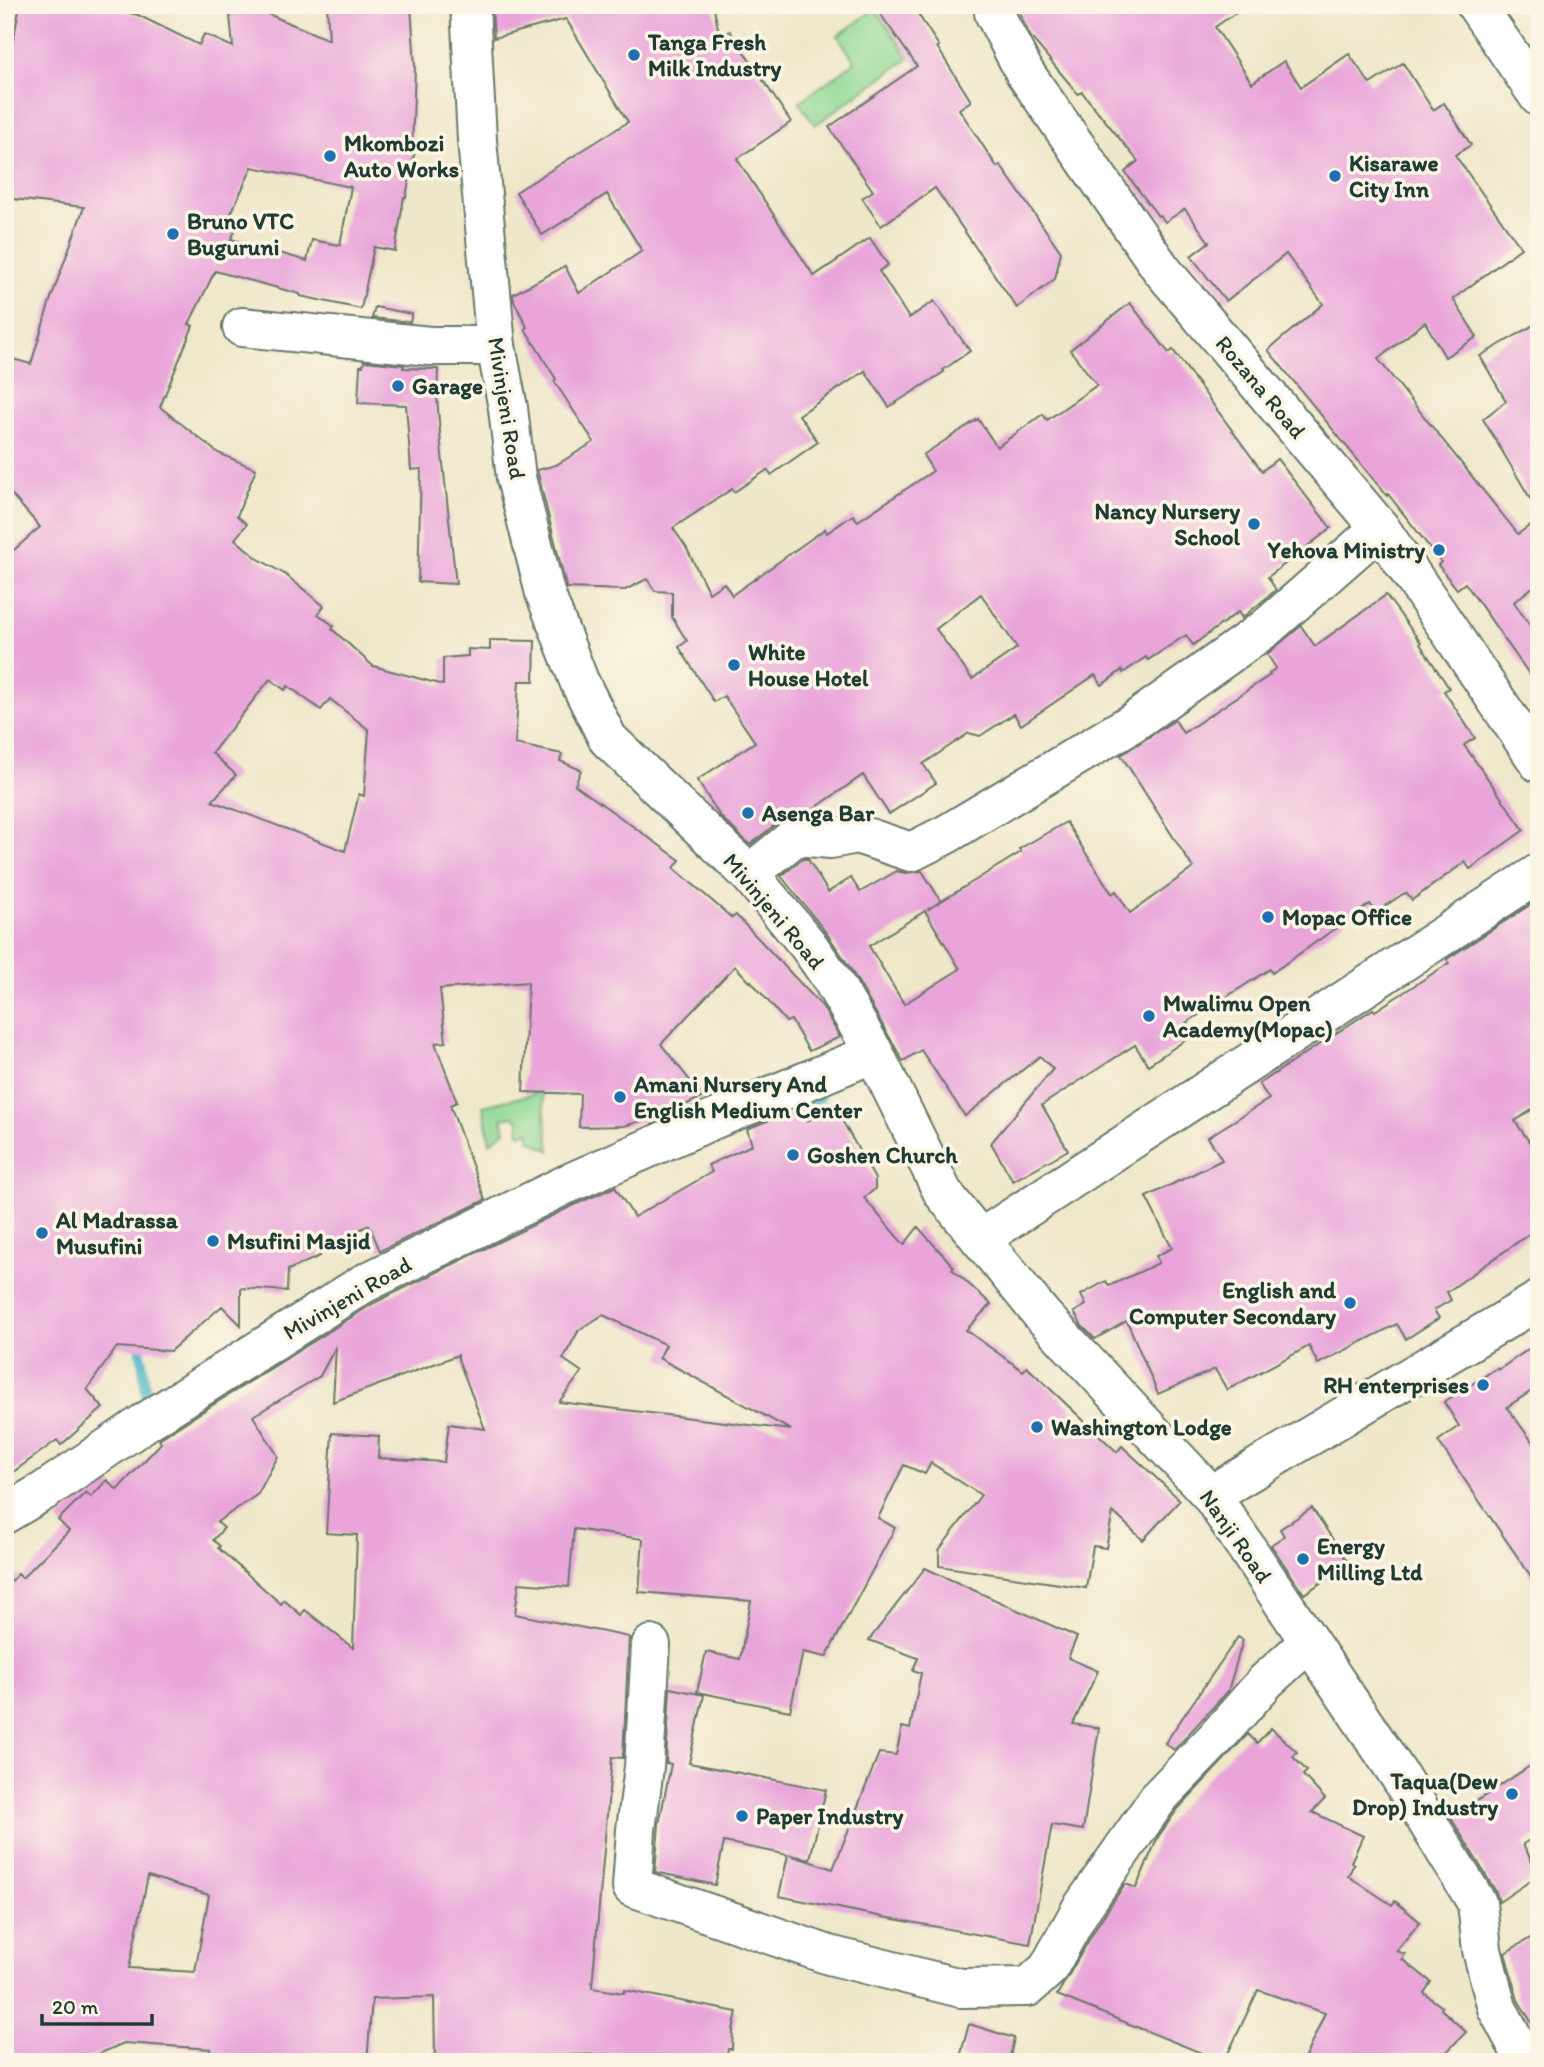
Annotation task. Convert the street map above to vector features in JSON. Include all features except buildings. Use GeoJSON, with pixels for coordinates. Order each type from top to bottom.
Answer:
{"type":"FeatureCollection","features":[{"type":"Feature","properties":{"kind":"street","name":"Mivinjeni Road"},"geometry":{"type":"LineString","coordinates":[[5,1514],[44,1492],[147,1421],[363,1284],[565,1185],[874,1053],[831,978],[808,945],[749,874],[608,739],[579,681],[545,593],[520,491],[496,346],[477,140],[470,5]]}},
{"type":"Feature","properties":{"kind":"street","name":"Rozana Road"},"geometry":{"type":"LineString","coordinates":[[994,5],[994,13],[1025,73],[1162,270],[1380,528],[1539,763]]}},
{"type":"Feature","properties":{"kind":"street"},"geometry":{"type":"LineString","coordinates":[[1476,5],[1539,97]]}},
{"type":"Feature","properties":{"kind":"street"},"geometry":{"type":"LineString","coordinates":[[243,327],[430,346],[496,346]]}},
{"type":"Feature","properties":{"kind":"street"},"geometry":{"type":"LineString","coordinates":[[749,874],[796,836],[831,839],[857,834],[911,852],[947,834],[1132,723],[1266,628],[1380,528]]}},
{"type":"Feature","properties":{"kind":"street"},"geometry":{"type":"LineString","coordinates":[[981,1239],[1539,873]]}},
{"type":"Feature","properties":{"kind":"street","name":"Nanji Road"},"geometry":{"type":"LineString","coordinates":[[874,1053],[943,1193],[1042,1315],[1212,1496],[1400,1777],[1477,1903],[1482,1950],[1497,2008],[1526,2062]]}},
{"type":"Feature","properties":{"kind":"street"},"geometry":{"type":"LineString","coordinates":[[1212,1496],[1539,1300]]}},
{"type":"Feature","properties":{"kind":"street"},"geometry":{"type":"LineString","coordinates":[[651,1645],[644,1767],[632,1887],[829,1955],[961,1988],[1028,1987],[1048,1969],[1082,1909],[1160,1796],[1266,1681],[1309,1642]]}},
{"type":"Feature","properties":{"kind":"green space"},"geometry":{"type":"Polygon","coordinates":[[[875,9],[909,58],[815,125],[799,102],[855,62],[838,36],[875,9]]]}},
{"type":"Feature","properties":{"kind":"green space"},"geometry":{"type":"Polygon","coordinates":[[[542,1092],[550,1151],[530,1140],[529,1131],[520,1134],[519,1120],[513,1116],[502,1118],[505,1131],[490,1143],[483,1106],[542,1092]]]}},
{"type":"Feature","properties":{"kind":"waterway"},"geometry":{"type":"LineString","coordinates":[[792,1106],[820,1098]]}},
{"type":"Feature","properties":{"kind":"waterway"},"geometry":{"type":"LineString","coordinates":[[137,1335],[148,1412]]}},
{"type":"Feature","properties":{"kind":"waterway"},"geometry":{"type":"LineString","coordinates":[[5,1536],[39,1518]]}},
{"type":"Feature","properties":{"kind":"place","name":"Tanga Fresh Milk Industry"},"geometry":{"type":"Point","coordinates":[634,55]}},
{"type":"Feature","properties":{"kind":"place","name":"Mkombozi Auto Works"},"geometry":{"type":"Point","coordinates":[330,156]}},
{"type":"Feature","properties":{"kind":"place","name":"Kisarawe City Inn"},"geometry":{"type":"Point","coordinates":[1335,176]}},
{"type":"Feature","properties":{"kind":"place","name":"Bruno VTC Buguruni"},"geometry":{"type":"Point","coordinates":[173,234]}},
{"type":"Feature","properties":{"kind":"place","name":"Garage"},"geometry":{"type":"Point","coordinates":[398,386]}},
{"type":"Feature","properties":{"kind":"place","name":"Nancy Nursery School"},"geometry":{"type":"Point","coordinates":[1254,524]}},
{"type":"Feature","properties":{"kind":"place","name":"Yehova Ministry"},"geometry":{"type":"Point","coordinates":[1439,550]}},
{"type":"Feature","properties":{"kind":"place","name":"White House Hotel"},"geometry":{"type":"Point","coordinates":[734,665]}},
{"type":"Feature","properties":{"kind":"place","name":"Asenga Bar"},"geometry":{"type":"Point","coordinates":[748,813]}},
{"type":"Feature","properties":{"kind":"place","name":"Mopac Office"},"geometry":{"type":"Point","coordinates":[1268,917]}},
{"type":"Feature","properties":{"kind":"place","name":"Mwalimu Open Academy(Mopac)"},"geometry":{"type":"Point","coordinates":[1149,1016]}},
{"type":"Feature","properties":{"kind":"place","name":"Amani Nursery And English Medium Center"},"geometry":{"type":"Point","coordinates":[620,1097]}},
{"type":"Feature","properties":{"kind":"place","name":"Goshen Church"},"geometry":{"type":"Point","coordinates":[793,1155]}},
{"type":"Feature","properties":{"kind":"place","name":"Al Madrassa Musufini"},"geometry":{"type":"Point","coordinates":[42,1233]}},
{"type":"Feature","properties":{"kind":"place","name":"Msufini Masjid"},"geometry":{"type":"Point","coordinates":[213,1241]}},
{"type":"Feature","properties":{"kind":"place","name":"English and Computer Secondary"},"geometry":{"type":"Point","coordinates":[1350,1303]}},
{"type":"Feature","properties":{"kind":"place","name":"RH enterprises"},"geometry":{"type":"Point","coordinates":[1483,1385]}},
{"type":"Feature","properties":{"kind":"place","name":"Washington Lodge"},"geometry":{"type":"Point","coordinates":[1037,1427]}},
{"type":"Feature","properties":{"kind":"place","name":"Energy Milling Ltd"},"geometry":{"type":"Point","coordinates":[1303,1559]}},
{"type":"Feature","properties":{"kind":"place","name":"Taqua(Dew Drop) Industry"},"geometry":{"type":"Point","coordinates":[1512,1794]}},
{"type":"Feature","properties":{"kind":"place","name":"Paper Industry"},"geometry":{"type":"Point","coordinates":[742,1816]}}]}
